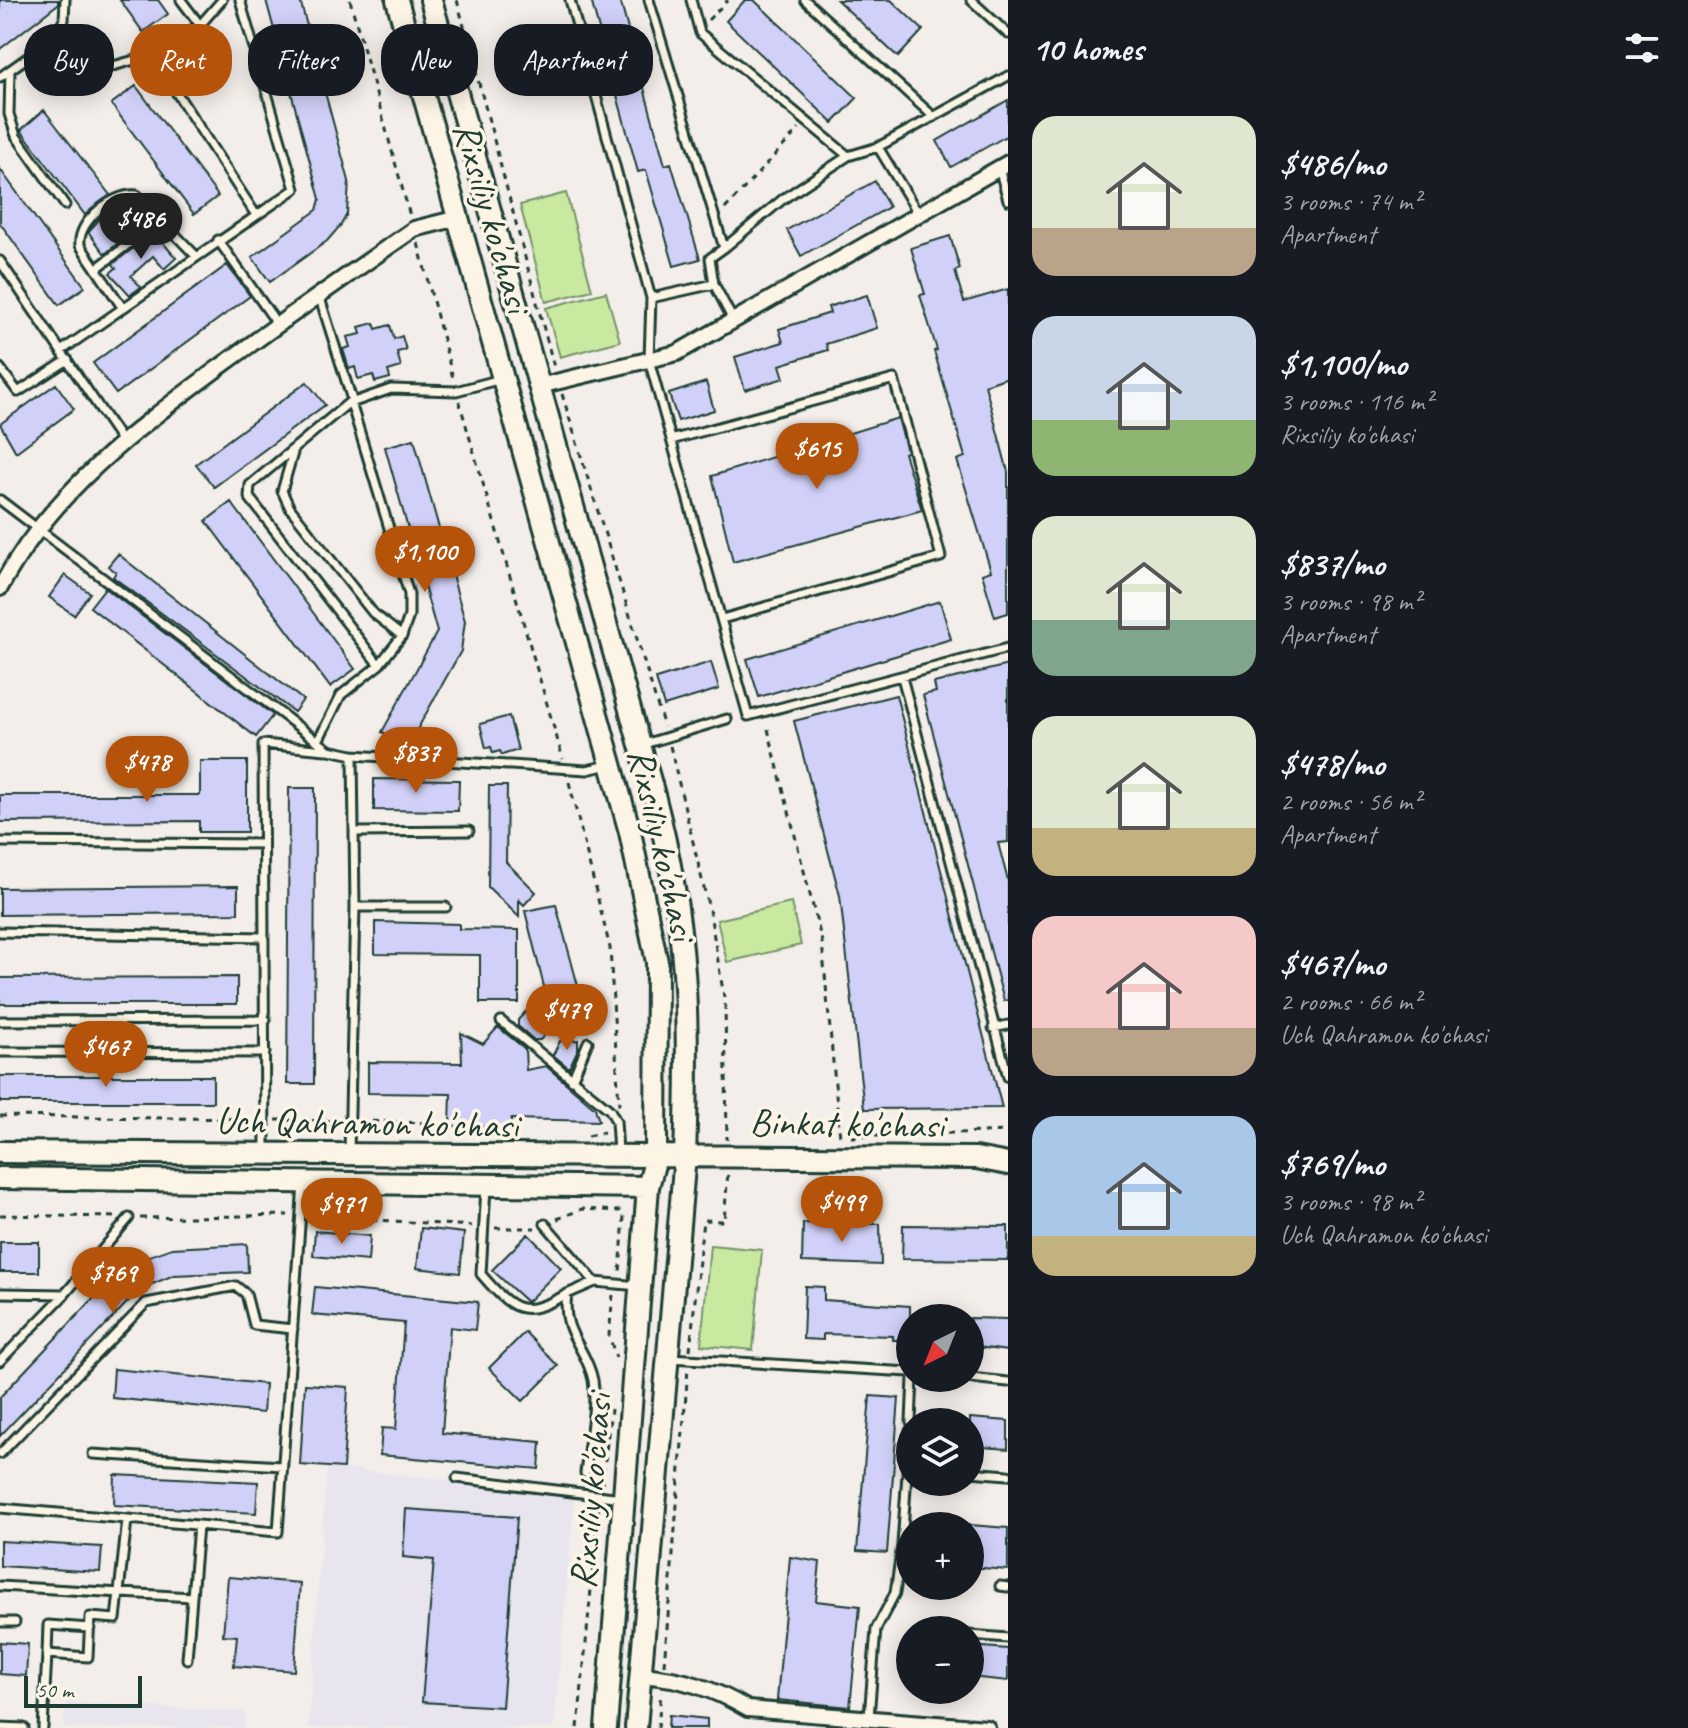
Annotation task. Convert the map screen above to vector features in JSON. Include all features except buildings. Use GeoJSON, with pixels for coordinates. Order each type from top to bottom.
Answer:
{"type":"FeatureCollection","features":[{"type":"Feature","properties":{"kind":"main road","name":"Rixsiliy ko'chasi"},"geometry":{"type":"LineString","coordinates":[[397,0],[633,843],[657,962],[656,1157],[648,1187],[641,1286],[622,1404],[624,1498],[606,1728]]}},
{"type":"Feature","properties":{"kind":"main road","name":"Rixsiliy ko'chasi"},"geometry":{"type":"LineString","coordinates":[[431,0],[664,834],[681,921],[687,986],[685,1155],[636,1728]]}},
{"type":"Feature","properties":{"kind":"main road"},"geometry":{"type":"LineString","coordinates":[[427,107],[459,98]]}},
{"type":"Feature","properties":{"kind":"main road"},"geometry":{"type":"LineString","coordinates":[[633,843],[640,850],[650,851],[660,845],[664,834]]}},
{"type":"Feature","properties":{"kind":"main road","name":"Uch Qahramon ko'chasi"},"geometry":{"type":"LineString","coordinates":[[0,1152],[618,1158],[685,1155]]}},
{"type":"Feature","properties":{"kind":"main road"},"geometry":{"type":"LineString","coordinates":[[169,1180],[171,1154]]}},
{"type":"Feature","properties":{"kind":"main road"},"geometry":{"type":"LineString","coordinates":[[648,1187],[685,1155]]}},
{"type":"Feature","properties":{"kind":"main road","name":"Binkat ko'chasi"},"geometry":{"type":"LineString","coordinates":[[685,1155],[976,1158],[1008,1164]]}},
{"type":"Feature","properties":{"kind":"main road","name":"Uch Qahramon ko'chasi"},"geometry":{"type":"LineString","coordinates":[[0,1178],[648,1187]]}},
{"type":"Feature","properties":{"kind":"main road"},"geometry":{"type":"LineString","coordinates":[[622,1404],[648,1393],[664,1404]]}},
{"type":"Feature","properties":{"kind":"street"},"geometry":{"type":"LineString","coordinates":[[539,386],[677,353],[1004,166]]}},
{"type":"Feature","properties":{"kind":"street"},"geometry":{"type":"LineString","coordinates":[[0,588],[40,528],[121,440],[414,229],[458,218]]}},
{"type":"Feature","properties":{"kind":"street"},"geometry":{"type":"LineString","coordinates":[[640,1675],[663,1677],[715,1690],[748,1709],[850,1722],[869,1717],[896,1724],[987,1728]]}},
{"type":"Feature","properties":{"kind":"lane"},"geometry":{"type":"LineString","coordinates":[[62,24],[65,0]]}},
{"type":"Feature","properties":{"kind":"lane"},"geometry":{"type":"LineString","coordinates":[[181,0],[199,24]]}},
{"type":"Feature","properties":{"kind":"lane"},"geometry":{"type":"LineString","coordinates":[[201,24],[222,0]]}},
{"type":"Feature","properties":{"kind":"lane"},"geometry":{"type":"LineString","coordinates":[[61,351],[295,189],[240,0]]}},
{"type":"Feature","properties":{"kind":"lane"},"geometry":{"type":"LineString","coordinates":[[570,0],[651,298],[649,360],[748,716],[1008,648]]}},
{"type":"Feature","properties":{"kind":"lane"},"geometry":{"type":"LineString","coordinates":[[649,0],[724,248]]}},
{"type":"Feature","properties":{"kind":"lane"},"geometry":{"type":"LineString","coordinates":[[691,0],[699,29],[848,156]]}},
{"type":"Feature","properties":{"kind":"lane"},"geometry":{"type":"LineString","coordinates":[[805,0],[934,117]]}},
{"type":"Feature","properties":{"kind":"lane"},"geometry":{"type":"LineString","coordinates":[[971,0],[1008,34]]}},
{"type":"Feature","properties":{"kind":"lane"},"geometry":{"type":"LineString","coordinates":[[0,77],[24,61]]}},
{"type":"Feature","properties":{"kind":"lane"},"geometry":{"type":"LineString","coordinates":[[10,71],[9,114],[16,136],[65,205]]}},
{"type":"Feature","properties":{"kind":"lane"},"geometry":{"type":"LineString","coordinates":[[734,322],[714,284],[710,258],[783,199],[848,156],[878,147],[1008,76]]}},
{"type":"Feature","properties":{"kind":"lane"},"geometry":{"type":"LineString","coordinates":[[179,96],[256,215]]}},
{"type":"Feature","properties":{"kind":"lane"},"geometry":{"type":"LineString","coordinates":[[878,147],[918,213]]}},
{"type":"Feature","properties":{"kind":"lane"},"geometry":{"type":"LineString","coordinates":[[1004,166],[1008,200]]}},
{"type":"Feature","properties":{"kind":"lane"},"geometry":{"type":"LineString","coordinates":[[122,307],[80,245],[79,233],[82,226],[116,198],[137,195],[196,256]]}},
{"type":"Feature","properties":{"kind":"lane"},"geometry":{"type":"LineString","coordinates":[[96,269],[161,219]]}},
{"type":"Feature","properties":{"kind":"lane"},"geometry":{"type":"LineString","coordinates":[[218,240],[278,325]]}},
{"type":"Feature","properties":{"kind":"lane"},"geometry":{"type":"LineString","coordinates":[[0,261],[121,440]]}},
{"type":"Feature","properties":{"kind":"lane"},"geometry":{"type":"LineString","coordinates":[[651,298],[714,284]]}},
{"type":"Feature","properties":{"kind":"lane"},"geometry":{"type":"LineString","coordinates":[[318,741],[341,695],[379,665],[402,636],[409,616],[409,594],[319,295]]}},
{"type":"Feature","properties":{"kind":"lane"},"geometry":{"type":"LineString","coordinates":[[0,368],[18,392],[68,360]]}},
{"type":"Feature","properties":{"kind":"lane"},"geometry":{"type":"LineString","coordinates":[[379,665],[249,497],[250,485],[351,403],[391,389],[456,391],[503,378]]}},
{"type":"Feature","properties":{"kind":"lane"},"geometry":{"type":"LineString","coordinates":[[671,440],[894,379],[941,557],[722,619]]}},
{"type":"Feature","properties":{"kind":"lane"},"geometry":{"type":"LineString","coordinates":[[293,451],[282,491],[290,508],[373,613],[402,636]]}},
{"type":"Feature","properties":{"kind":"lane"},"geometry":{"type":"LineString","coordinates":[[0,500],[329,750]]}},
{"type":"Feature","properties":{"kind":"lane"},"geometry":{"type":"LineString","coordinates":[[902,677],[1008,1077]]}},
{"type":"Feature","properties":{"kind":"lane"},"geometry":{"type":"LineString","coordinates":[[639,746],[727,719]]}},
{"type":"Feature","properties":{"kind":"lane"},"geometry":{"type":"LineString","coordinates":[[264,1154],[263,744],[353,755],[587,770],[611,764]]}},
{"type":"Feature","properties":{"kind":"lane"},"geometry":{"type":"LineString","coordinates":[[349,1155],[355,907],[353,755]]}},
{"type":"Feature","properties":{"kind":"lane"},"geometry":{"type":"LineString","coordinates":[[355,832],[469,831]]}},
{"type":"Feature","properties":{"kind":"lane"},"geometry":{"type":"LineString","coordinates":[[0,842],[263,844]]}},
{"type":"Feature","properties":{"kind":"lane"},"geometry":{"type":"LineString","coordinates":[[355,907],[446,907]]}},
{"type":"Feature","properties":{"kind":"lane"},"geometry":{"type":"LineString","coordinates":[[0,932],[264,937]]}},
{"type":"Feature","properties":{"kind":"lane"},"geometry":{"type":"LineString","coordinates":[[0,1021],[266,1020]]}},
{"type":"Feature","properties":{"kind":"lane"},"geometry":{"type":"LineString","coordinates":[[501,1021],[610,1110],[616,1129],[618,1158]]}},
{"type":"Feature","properties":{"kind":"lane"},"geometry":{"type":"LineString","coordinates":[[993,1028],[1008,1025]]}},
{"type":"Feature","properties":{"kind":"lane"},"geometry":{"type":"LineString","coordinates":[[572,1080],[588,1042]]}},
{"type":"Feature","properties":{"kind":"lane"},"geometry":{"type":"LineString","coordinates":[[0,1052],[265,1053]]}},
{"type":"Feature","properties":{"kind":"lane"},"geometry":{"type":"LineString","coordinates":[[0,1508],[278,1532],[303,1182]]}},
{"type":"Feature","properties":{"kind":"lane"},"geometry":{"type":"LineString","coordinates":[[486,1184],[481,1274],[500,1296],[520,1310],[534,1311],[595,1282],[641,1286]]}},
{"type":"Feature","properties":{"kind":"lane"},"geometry":{"type":"LineString","coordinates":[[0,1361],[65,1294],[129,1218]]}},
{"type":"Feature","properties":{"kind":"lane"},"geometry":{"type":"LineString","coordinates":[[545,1224],[595,1282]]}},
{"type":"Feature","properties":{"kind":"lane"},"geometry":{"type":"LineString","coordinates":[[0,1454],[146,1303],[236,1286],[246,1294],[254,1325],[293,1329]]}},
{"type":"Feature","properties":{"kind":"lane"},"geometry":{"type":"LineString","coordinates":[[0,1293],[65,1294]]}},
{"type":"Feature","properties":{"kind":"lane"},"geometry":{"type":"LineString","coordinates":[[567,1294],[564,1312],[568,1328],[589,1366],[594,1383],[585,1473]]}},
{"type":"Feature","properties":{"kind":"lane"},"geometry":{"type":"LineString","coordinates":[[668,1358],[896,1371]]}},
{"type":"Feature","properties":{"kind":"lane"},"geometry":{"type":"LineString","coordinates":[[984,1379],[1008,1382]]}},
{"type":"Feature","properties":{"kind":"lane"},"geometry":{"type":"LineString","coordinates":[[93,1454],[282,1466]]}},
{"type":"Feature","properties":{"kind":"lane"},"geometry":{"type":"LineString","coordinates":[[984,1473],[1008,1475]]}},
{"type":"Feature","properties":{"kind":"lane"},"geometry":{"type":"LineString","coordinates":[[457,1478],[624,1498]]}},
{"type":"Feature","properties":{"kind":"lane"},"geometry":{"type":"LineString","coordinates":[[869,1717],[876,1629],[895,1593],[906,1496]]}},
{"type":"Feature","properties":{"kind":"lane"},"geometry":{"type":"LineString","coordinates":[[47,1654],[88,1657],[90,1617],[116,1619],[127,1520]]}},
{"type":"Feature","properties":{"kind":"lane"},"geometry":{"type":"LineString","coordinates":[[187,1659],[198,1526]]}},
{"type":"Feature","properties":{"kind":"lane"},"geometry":{"type":"LineString","coordinates":[[0,1586],[192,1597]]}},
{"type":"Feature","properties":{"kind":"lane"},"geometry":{"type":"LineString","coordinates":[[0,1622],[15,1622]]}},
{"type":"Feature","properties":{"kind":"lane"},"geometry":{"type":"LineString","coordinates":[[43,1728],[48,1625],[90,1628]]}},
{"type":"Feature","properties":{"kind":"lane"},"geometry":{"type":"LineString","coordinates":[[984,1636],[1008,1638]]}},
{"type":"Feature","properties":{"kind":"lane"},"geometry":{"type":"LineString","coordinates":[[0,1727],[24,1728]]}},
{"type":"Feature","properties":{"kind":"path"},"geometry":{"type":"LineString","coordinates":[[350,0],[456,391],[566,768],[610,948],[620,1128],[574,1136]]}},
{"type":"Feature","properties":{"kind":"path"},"geometry":{"type":"LineString","coordinates":[[699,29],[728,0]]}},
{"type":"Feature","properties":{"kind":"path"},"geometry":{"type":"LineString","coordinates":[[714,220],[807,121]]}},
{"type":"Feature","properties":{"kind":"path"},"geometry":{"type":"LineString","coordinates":[[768,729],[822,942],[840,1138]]}},
{"type":"Feature","properties":{"kind":"path"},"geometry":{"type":"LineString","coordinates":[[0,1116],[429,1123],[450,1135],[465,1135]]}},
{"type":"Feature","properties":{"kind":"path"},"geometry":{"type":"LineString","coordinates":[[827,1138],[1008,1131]]}},
{"type":"Feature","properties":{"kind":"path"},"geometry":{"type":"LineString","coordinates":[[658,1728],[703,1220],[724,1221],[728,1171]]}},
{"type":"Feature","properties":{"kind":"path"},"geometry":{"type":"LineString","coordinates":[[0,1215],[129,1218],[301,1215],[529,1230],[582,1209],[620,1211],[624,1216],[619,1284],[612,1296],[609,1335],[617,1363]]}},
{"type":"Feature","properties":{"kind":"path"},"geometry":{"type":"LineString","coordinates":[[578,1728],[600,1496],[622,1404]]}},
{"type":"Feature","properties":{"kind":"shaded area"},"geometry":{"type":"Polygon","coordinates":[[[327,1467],[575,1493],[554,1728],[308,1728],[327,1467]]]}},
{"type":"Feature","properties":{"kind":"shaded area"},"geometry":{"type":"Polygon","coordinates":[[[65,1702],[245,1712],[244,1728],[64,1728],[65,1702]]]}},
{"type":"Feature","properties":{"kind":"green space"},"geometry":{"type":"Polygon","coordinates":[[[566,193],[592,290],[546,302],[520,205],[566,193]]]}},
{"type":"Feature","properties":{"kind":"green space"},"geometry":{"type":"Polygon","coordinates":[[[606,292],[620,341],[560,357],[546,308],[606,292]]]}},
{"type":"Feature","properties":{"kind":"green space"},"geometry":{"type":"Polygon","coordinates":[[[791,903],[801,945],[727,962],[717,920],[791,903]]]}},
{"type":"Feature","properties":{"kind":"green space"},"geometry":{"type":"Polygon","coordinates":[[[710,1245],[762,1250],[753,1350],[701,1345],[710,1245]]]}}]}
